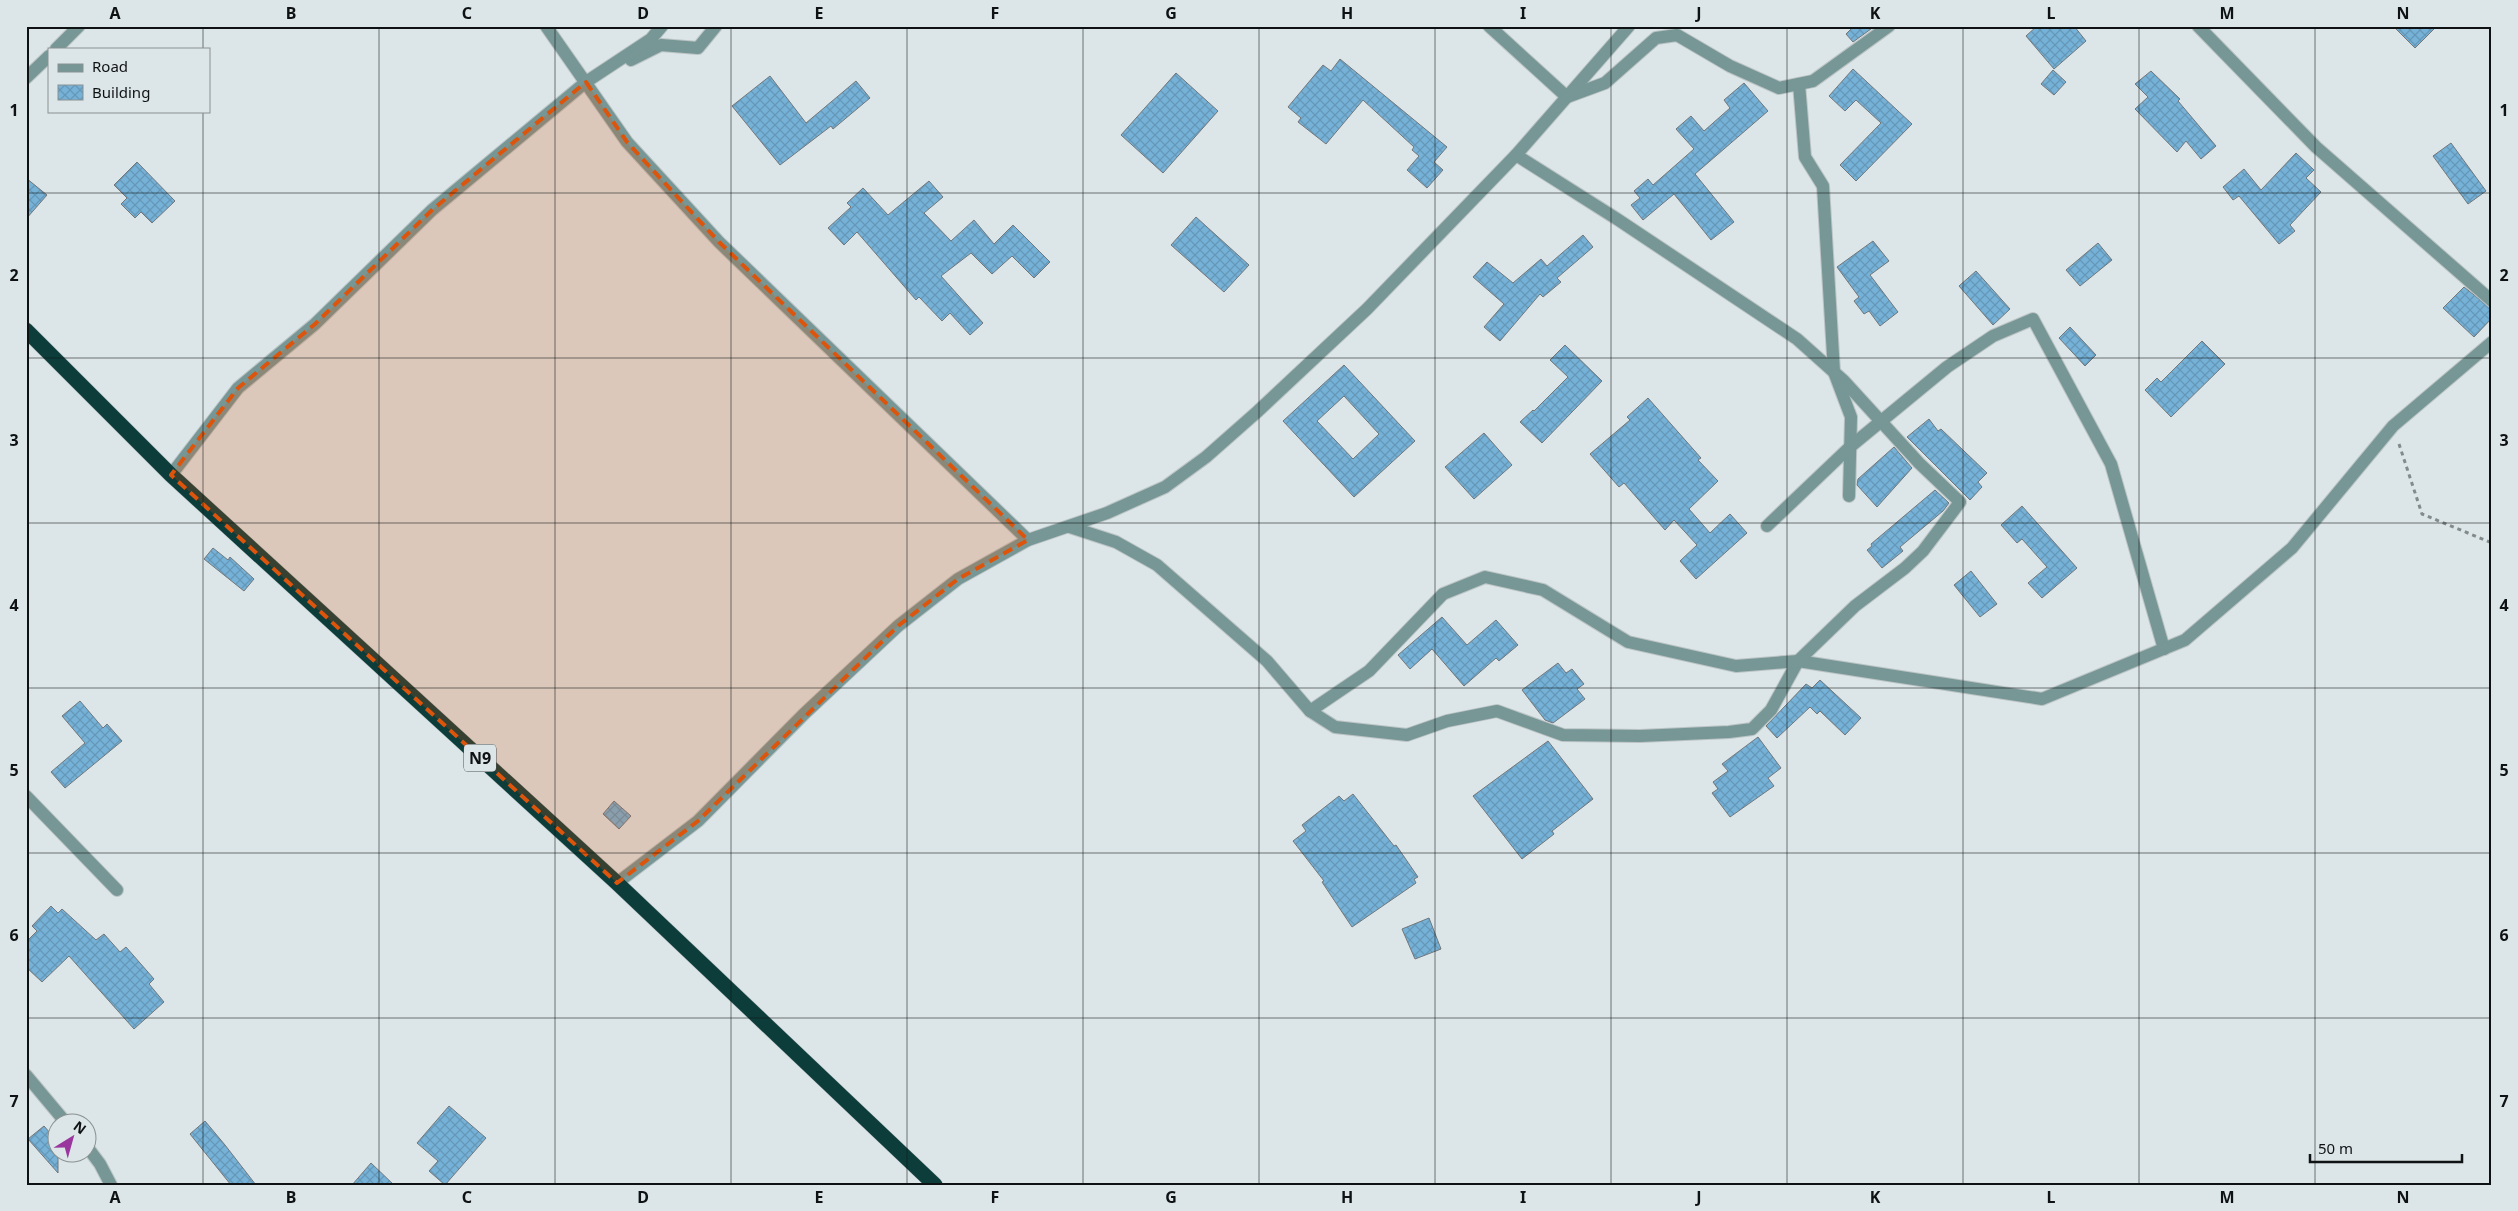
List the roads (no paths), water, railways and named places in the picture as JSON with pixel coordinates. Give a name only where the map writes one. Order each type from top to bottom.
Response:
[{"type":"highway","name":"N9","points":[[26,330],[171,475],[617,883],[934,1185]]},
{"type":"street","points":[[57,48],[79,26]]},
{"type":"street","points":[[546,26],[628,142],[719,242],[1028,540]]},
{"type":"street","points":[[171,475],[238,388],[315,324],[432,210],[586,82],[651,39],[662,26]]},
{"type":"street","points":[[586,82],[661,46],[698,48],[716,26]]},
{"type":"street","points":[[1490,26],[1567,97]]},
{"type":"street","points":[[617,883],[698,821],[804,714],[898,626],[958,580],[1028,540],[1070,527],[1165,487],[1206,457],[1367,309],[1516,155],[1629,26]]},
{"type":"street","points":[[1567,97],[1605,83],[1656,38],[1677,35],[1730,66],[1780,88],[1814,81],[1889,26]]},
{"type":"street","points":[[2198,26],[2316,147],[2492,301]]},
{"type":"street","points":[[26,78],[48,57]]},
{"type":"street","points":[[1799,84],[1805,157],[1823,186],[1834,372],[1852,417],[1849,496]]},
{"type":"street","points":[[1070,527],[1116,542],[1158,565],[1267,661],[1310,711],[1335,727],[1407,735],[1447,721],[1497,712],[1564,735],[1640,736],[1729,732],[1752,729],[1771,710],[1798,661],[1854,606],[1905,568],[1923,551],[1960,502],[1919,463],[1834,372],[1797,339],[1617,219],[1516,155]]},
{"type":"street","points":[[1767,526],[1850,446],[1947,367],[1993,336],[2033,319],[2111,464],[2164,649]]},
{"type":"street","points":[[1310,711],[1369,671],[1443,594],[1485,577],[1543,590],[1628,642],[1736,666],[1798,661],[2042,699],[2185,640],[2292,548],[2393,426],[2492,342]]},
{"type":"street","points":[[26,796],[117,890]]},
{"type":"street","points":[[26,1075],[59,1114]]},
{"type":"street","points":[[98,1161],[111,1185]]}]
